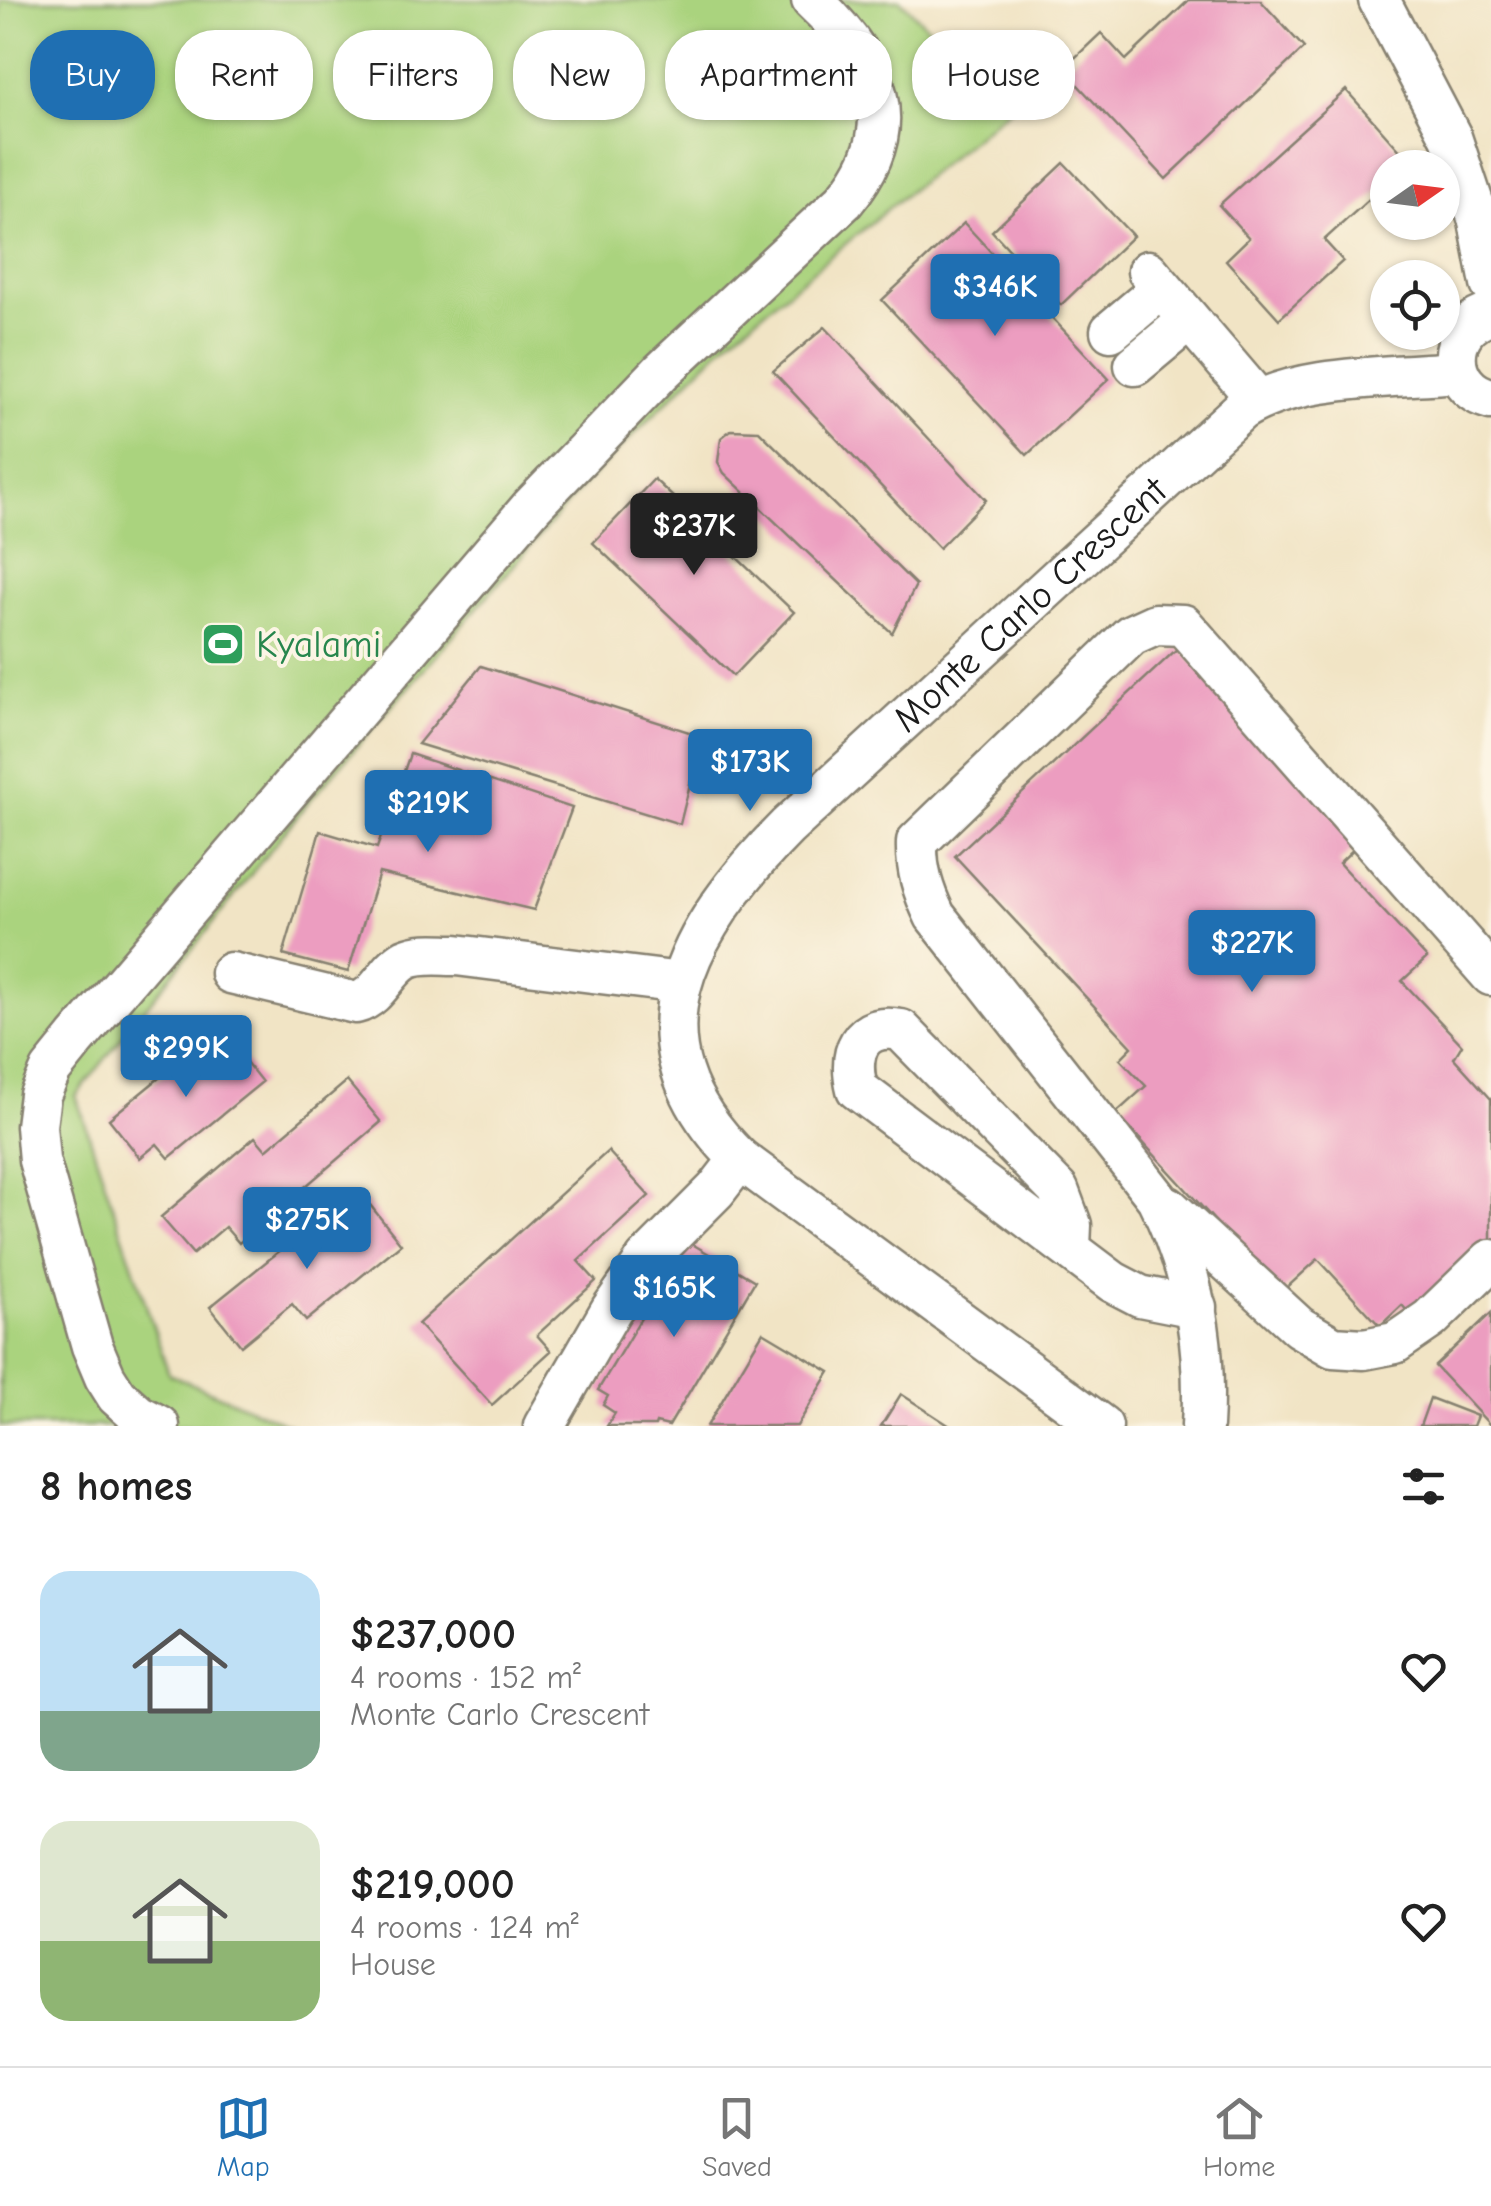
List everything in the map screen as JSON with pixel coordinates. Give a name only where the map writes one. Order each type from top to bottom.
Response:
[{"type":"street","points":[[159,1426],[118,1396],[104,1377],[92,1346],[39,1160],[36,1126],[40,1095],[52,1070],[76,1040],[532,506],[592,440],[844,201],[863,178],[878,142],[878,97],[851,42],[812,0]]},
{"type":"street","points":[[1378,0],[1450,137],[1470,189],[1491,284]]},
{"type":"street","points":[[1111,330],[1154,280],[1258,400]]},
{"type":"street","points":[[1491,314],[1470,324],[1456,346],[1458,372],[1474,393],[1491,399]]},
{"type":"street","points":[[1135,366],[1189,320]]},
{"type":"street","name":"Monte Carlo Crescent","points":[[1102,1426],[740,1160],[718,1138],[684,1077],[674,1040],[674,1011],[681,983],[710,921],[742,873],[787,826],[1217,431],[1258,400],[1298,386],[1458,372]]},
{"type":"street","points":[[1491,975],[1182,625],[1155,624],[1132,635],[916,842],[923,890],[935,916],[1158,1198],[1299,1327],[1333,1347],[1364,1350],[1396,1343],[1430,1319],[1491,1260]]},
{"type":"street","points":[[230,973],[356,1003],[369,998],[400,964],[420,955],[456,955],[681,983]]},
{"type":"street","points":[[1070,1247],[1071,1225],[1058,1190],[901,1030],[885,1027],[870,1031],[855,1050],[852,1068],[857,1089],[1113,1282],[1140,1296],[1196,1307]]},
{"type":"street","points":[[544,1426],[611,1310],[646,1260],[716,1190],[740,1160]]},
{"type":"street","points":[[1158,1198],[1177,1236],[1196,1307],[1205,1375],[1202,1426]]},
{"type":"green space","name":"Kyalami","points":[[0,0],[900,0],[931,30],[912,30],[912,120],[995,120],[728,341],[586,482],[305,806],[76,1096],[169,1374],[292,1426],[0,1426]]},
{"type":"building","points":[[1189,0],[1260,0],[1304,48],[1166,179],[1075,82],[1075,58],[1101,33],[1126,60]]},
{"type":"building","points":[[1346,90],[1399,150],[1370,150],[1370,198],[1324,240],[1343,261],[1279,319],[1226,260],[1249,238],[1219,205]]},
{"type":"building","points":[[1064,163],[1133,236],[1061,305],[992,231]]},
{"type":"building","points":[[964,223],[1109,379],[1027,455],[882,300]]},
{"type":"building","points":[[825,327],[986,500],[939,548],[773,371]]},
{"type":"building","points":[[731,430],[759,431],[916,585],[892,633],[724,473],[718,462],[721,438]]},
{"type":"building","points":[[654,479],[794,612],[733,676],[593,543]]},
{"type":"building","points":[[1179,647],[1360,843],[1339,863],[1427,958],[1402,981],[1462,1045],[1454,1058],[1491,1099],[1491,1250],[1415,1320],[1402,1305],[1380,1326],[1318,1259],[1281,1293],[1116,1113],[1146,1086],[1120,1059],[1132,1047],[955,856]]},
{"type":"building","points":[[481,666],[702,736],[680,824],[418,744]]},
{"type":"building","points":[[410,754],[572,808],[534,910],[379,873],[348,972],[283,955],[320,831],[377,848]]},
{"type":"building","points":[[231,1043],[262,1082],[169,1158],[157,1144],[140,1158],[109,1119],[186,1056]]},
{"type":"building","points":[[347,1081],[381,1122],[239,1243],[225,1227],[193,1254],[161,1217],[255,1137],[266,1150]]},
{"type":"building","points":[[608,1151],[649,1196],[578,1261],[596,1281],[537,1335],[551,1351],[492,1405],[418,1324]]},
{"type":"building","points":[[367,1201],[401,1244],[306,1321],[292,1304],[241,1346],[210,1307],[323,1216],[333,1229]]},
{"type":"building","points":[[687,1241],[755,1281],[669,1426],[607,1426],[615,1413],[603,1405],[608,1396],[598,1390]]},
{"type":"building","points":[[1491,1313],[1491,1426],[1435,1366]]},
{"type":"building","points":[[763,1332],[830,1372],[797,1426],[707,1426]]},
{"type":"building","points":[[901,1394],[950,1426],[881,1426]]},
{"type":"building","points":[[1430,1398],[1477,1416],[1473,1426],[1420,1426]]},
{"type":"place","name":"Kyalami","points":[[223,644]]}]
